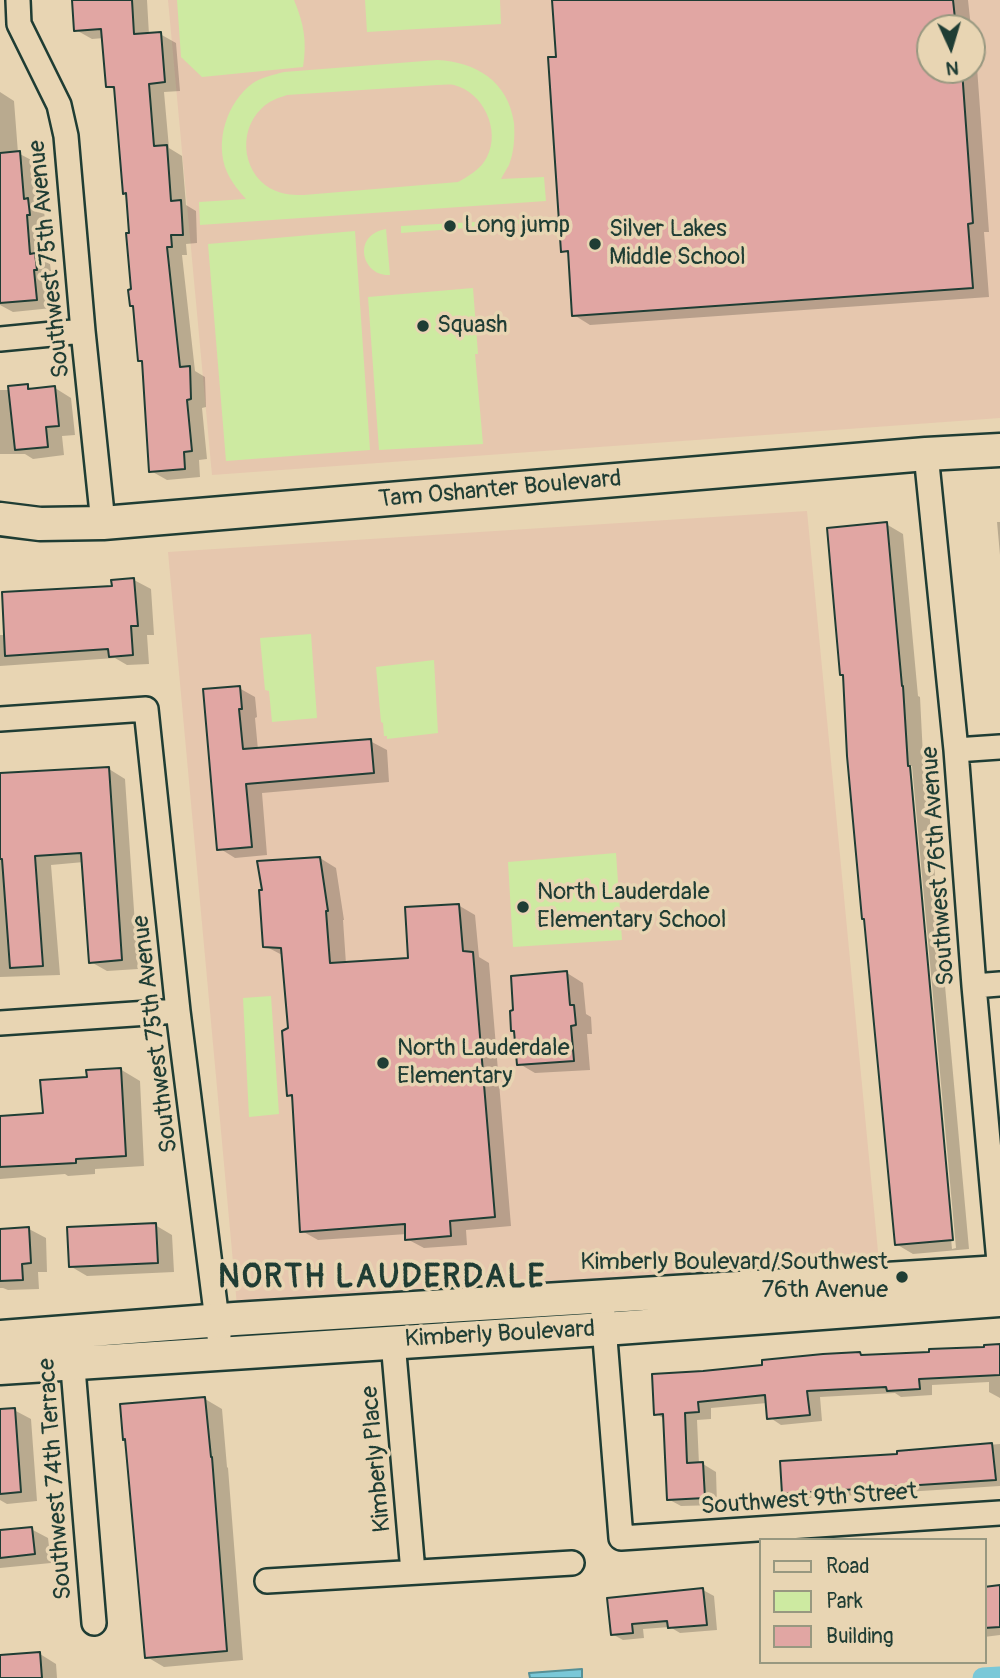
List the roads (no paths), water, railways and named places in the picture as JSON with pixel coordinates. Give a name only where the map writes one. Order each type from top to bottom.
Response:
[{"type":"street","name":"Southwest 75th Avenue","points":[[18,0],[19,24],[58,105],[66,136],[103,523]]},
{"type":"street","points":[[0,339],[83,331]]},
{"type":"street","name":"Tam Oshanter Boulevard","points":[[0,519],[40,524],[103,523],[1000,450]]},
{"type":"street","name":"Southwest 76th Avenue","points":[[926,454],[956,750],[1000,1272]]},
{"type":"street","name":"Southwest 75th Avenue","points":[[0,719],[146,709],[178,1011],[221,1353]]},
{"type":"street","points":[[956,750],[1000,747]]},
{"type":"street","points":[[974,986],[1000,985]]},
{"type":"street","points":[[0,1023],[178,1011]]},
{"type":"street","name":"Kimberly Boulevard","points":[[0,1337],[217,1320],[1000,1272]]},
{"type":"street","points":[[701,1322],[725,1310],[823,1302],[835,1297],[849,1281]]},
{"type":"street","points":[[602,1297],[604,1329]]},
{"type":"street","name":"Kimberly Boulevard","points":[[0,1368],[1000,1300]]},
{"type":"street","name":"Southwest 9th Street","points":[[604,1329],[621,1538],[1000,1514]]},
{"type":"street","name":"Southwest 74th Terrace","points":[[70,1332],[94,1623]]},
{"type":"street","name":"Kimberly Place","points":[[393,1342],[413,1572]]},
{"type":"street","points":[[267,1581],[572,1563]]},
{"type":"water","points":[[582,1669],[582,1678],[530,1678],[529,1673]]},
{"type":"waterway","points":[[983,1678],[1000,1677]]},
{"type":"place","name":"Long jump","points":[[450,226]]},
{"type":"place","name":"Silver Lakes Middle School","points":[[595,244]]},
{"type":"place","name":"Squash","points":[[423,326]]},
{"type":"place","name":"North Lauderdale Elementary School","points":[[523,907]]},
{"type":"place","name":"North Lauderdale Elementary","points":[[383,1063]]},
{"type":"place","name":"Kimberly Boulevard/Southwest 76th Avenue","points":[[902,1277]]},
{"type":"district","name":"NORTH LAUDERDALE","points":[[382,1279]]}]
